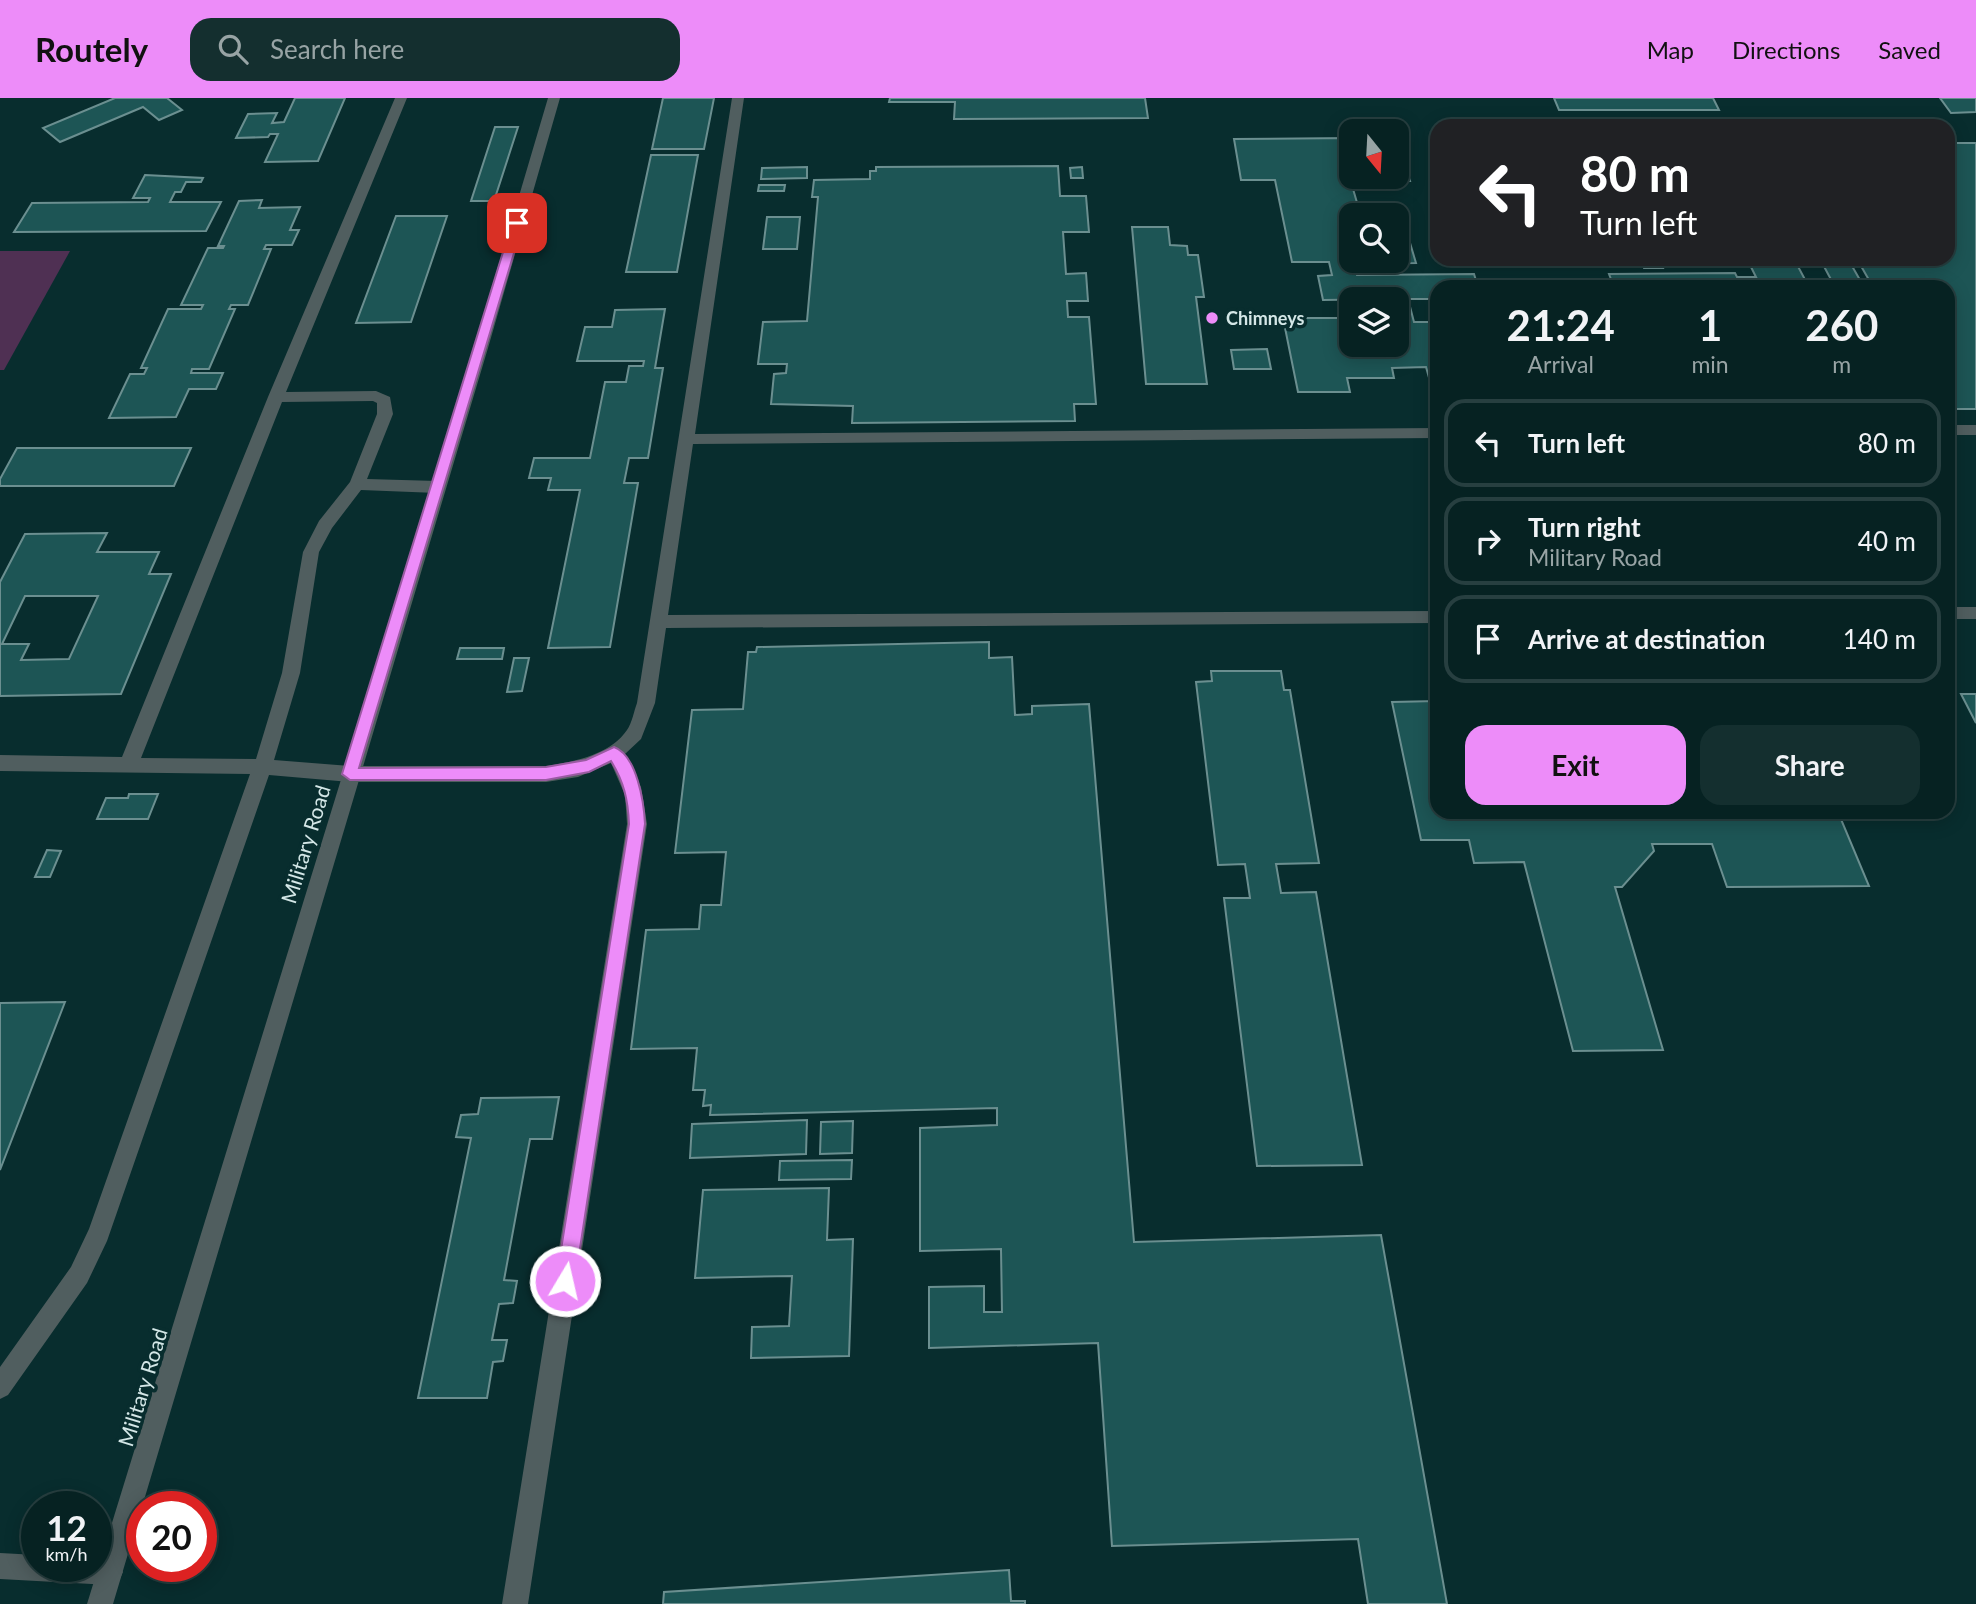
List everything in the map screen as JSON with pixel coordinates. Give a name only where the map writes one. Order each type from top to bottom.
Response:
[{"type":"street","points":[[129,764],[276,397],[401,98]]},
{"type":"street","name":"Military Road","points":[[112,1565],[554,98]]},
{"type":"street","points":[[0,763],[263,766],[350,774],[546,774],[589,765],[614,753],[626,743],[640,725],[658,622],[738,98]]},
{"type":"street","points":[[0,1387],[64,1299],[90,1254],[263,766],[291,673],[311,552],[325,524],[357,484],[385,414],[385,401],[371,396],[276,397]]},
{"type":"street","points":[[1955,430],[1976,430]]},
{"type":"street","points":[[685,439],[1430,433]]},
{"type":"street","points":[[357,484],[437,487]]},
{"type":"street","points":[[1955,613],[1976,613]]},
{"type":"street","points":[[658,622],[1430,617]]},
{"type":"street","points":[[515,1604],[637,824],[634,789],[625,768],[614,753]]},
{"type":"street","points":[[0,1566],[21,1567]]},
{"type":"street","name":"Military Road","points":[[100,1604],[107,1582]]},
{"type":"shaded area","points":[[0,251],[70,251],[4,370],[0,370]]},
{"type":"building","points":[[115,98],[167,98],[182,110],[159,120],[143,107],[60,142],[43,128]]},
{"type":"building","points":[[295,98],[345,98],[318,161],[265,162],[278,134],[236,138],[248,114],[277,113],[272,123],[284,122]]},
{"type":"building","points":[[663,98],[714,98],[704,149],[652,149]]},
{"type":"building","points":[[890,98],[1145,98],[1148,118],[954,119],[955,102],[889,102]]},
{"type":"building","points":[[1554,98],[1713,98],[1719,110],[1559,110]]},
{"type":"building","points":[[1940,98],[1976,98],[1976,112],[1951,113]]},
{"type":"building","points":[[495,127],[518,127],[494,201],[471,201]]},
{"type":"building","points":[[1339,138],[1339,189],[1353,189],[1357,203],[1339,203],[1339,273],[1474,274],[1476,280],[1430,280],[1430,299],[1409,299],[1409,287],[1339,287],[1339,300],[1323,300],[1318,276],[1332,275],[1329,262],[1292,262],[1275,180],[1241,180],[1234,139]]},
{"type":"building","points":[[1955,143],[1976,143],[1976,409],[1955,409],[1955,280],[1869,280],[1861,266],[1955,266]]},
{"type":"building","points":[[651,155],[698,155],[677,272],[626,272]]},
{"type":"building","points":[[1058,166],[1060,196],[1086,196],[1089,232],[1063,232],[1066,274],[1086,273],[1088,301],[1067,301],[1068,317],[1089,317],[1096,404],[1074,404],[1075,421],[852,423],[853,406],[771,404],[774,374],[786,373],[787,364],[758,364],[763,322],[807,321],[818,197],[812,197],[814,180],[870,179],[870,171],[876,171],[876,167]]},
{"type":"building","points":[[807,167],[807,178],[761,179],[762,168]]},
{"type":"building","points":[[1082,167],[1083,178],[1071,178],[1070,168]]},
{"type":"building","points":[[145,175],[203,178],[201,182],[186,182],[181,192],[175,192],[170,202],[221,202],[206,231],[14,232],[32,203],[148,202],[150,198],[133,198]]},
{"type":"building","points":[[759,185],[785,185],[784,191],[758,191]]},
{"type":"building","points":[[262,200],[259,208],[300,207],[290,230],[299,230],[292,245],[266,245],[264,249],[271,249],[248,305],[231,305],[229,309],[235,309],[209,369],[192,369],[191,373],[223,373],[216,389],[189,389],[176,417],[109,418],[130,374],[144,374],[147,368],[141,368],[168,309],[201,309],[203,305],[181,305],[208,248],[223,248],[224,246],[218,246],[239,201]]},
{"type":"building","points":[[396,216],[447,216],[411,322],[356,323]]},
{"type":"building","points":[[767,217],[800,217],[797,249],[763,249]]},
{"type":"building","points":[[1132,227],[1168,227],[1170,245],[1187,246],[1188,255],[1198,255],[1204,297],[1196,297],[1207,384],[1146,384]]},
{"type":"building","points":[[1409,240],[1416,263],[1409,263]]},
{"type":"building","points":[[1643,266],[1663,268],[1644,268]]},
{"type":"building","points":[[1750,266],[1798,266],[1805,280],[1611,280],[1609,274],[1735,273],[1737,277],[1756,277]]},
{"type":"building","points":[[1824,266],[1852,266],[1860,280],[1831,280]]},
{"type":"building","points":[[1409,303],[1414,322],[1430,322],[1430,381],[1426,367],[1392,368],[1394,378],[1347,378],[1350,392],[1298,392],[1283,318],[1339,318],[1339,357],[1409,357]]},
{"type":"building","points":[[665,309],[655,368],[663,368],[648,458],[629,458],[624,483],[638,483],[610,647],[548,648],[580,490],[548,490],[551,478],[529,478],[534,458],[590,458],[605,382],[626,382],[629,366],[643,366],[644,361],[577,361],[585,327],[612,327],[615,310]]},
{"type":"building","points":[[1267,349],[1271,369],[1234,369],[1231,350]]},
{"type":"building","points":[[17,448],[191,448],[174,486],[0,486],[0,479]]},
{"type":"building","points":[[107,533],[97,552],[159,552],[149,574],[171,574],[121,694],[0,696],[0,582],[25,534]],"holes":[[[25,596],[98,596],[69,659],[21,660],[29,644],[2,644]]]},
{"type":"building","points":[[989,642],[989,658],[1012,657],[1015,715],[1032,714],[1032,706],[1089,704],[1134,1242],[1381,1235],[1447,1604],[1368,1604],[1358,1539],[1112,1546],[1098,1343],[929,1348],[929,1287],[984,1286],[984,1312],[1002,1312],[1001,1249],[920,1251],[920,1128],[997,1125],[997,1108],[710,1115],[711,1105],[703,1106],[705,1090],[693,1090],[697,1048],[631,1049],[646,930],[699,929],[701,905],[721,905],[726,852],[675,853],[692,710],[743,709],[748,652],[756,652],[757,647]]},
{"type":"building","points":[[460,648],[504,648],[502,659],[457,659]]},
{"type":"building","points":[[514,658],[529,658],[522,691],[507,692]]},
{"type":"building","points":[[1211,671],[1281,671],[1284,690],[1290,690],[1319,863],[1276,864],[1281,893],[1316,892],[1362,1165],[1257,1166],[1224,898],[1250,898],[1245,864],[1218,865],[1196,682],[1212,681]]},
{"type":"building","points":[[1961,694],[1976,694],[1976,723]]},
{"type":"building","points":[[1430,701],[1430,819],[1841,819],[1869,886],[1727,887],[1712,844],[1652,844],[1654,851],[1622,887],[1615,887],[1663,1050],[1573,1051],[1524,862],[1474,863],[1469,840],[1421,840],[1392,702]]},
{"type":"building","points":[[129,794],[158,794],[148,819],[97,819],[106,798],[128,798]]},
{"type":"building","points":[[47,850],[61,851],[50,877],[35,877]]},
{"type":"building","points":[[65,1002],[0,1170],[0,1003]]},
{"type":"building","points":[[559,1097],[552,1139],[530,1139],[504,1280],[517,1281],[513,1303],[499,1304],[492,1340],[507,1340],[503,1361],[493,1362],[487,1398],[418,1398],[471,1138],[456,1137],[461,1115],[478,1114],[481,1098]]},
{"type":"building","points":[[807,1120],[806,1154],[690,1158],[692,1124]]},
{"type":"building","points":[[853,1121],[852,1153],[820,1154],[821,1122]]},
{"type":"building","points":[[852,1160],[851,1179],[779,1180],[780,1161]]},
{"type":"building","points":[[829,1188],[827,1240],[853,1239],[849,1356],[751,1358],[752,1327],[789,1326],[792,1276],[695,1278],[703,1190]]},
{"type":"building","points":[[1009,1570],[1011,1601],[1025,1601],[1025,1604],[663,1604],[664,1592]]},
{"type":"place","name":"Chimneys","points":[[1212,318]]},
{"type":"route","points":[[517,223],[350,774],[546,774],[578,769],[614,753],[629,777],[638,812],[637,824],[565,1281]]}]
